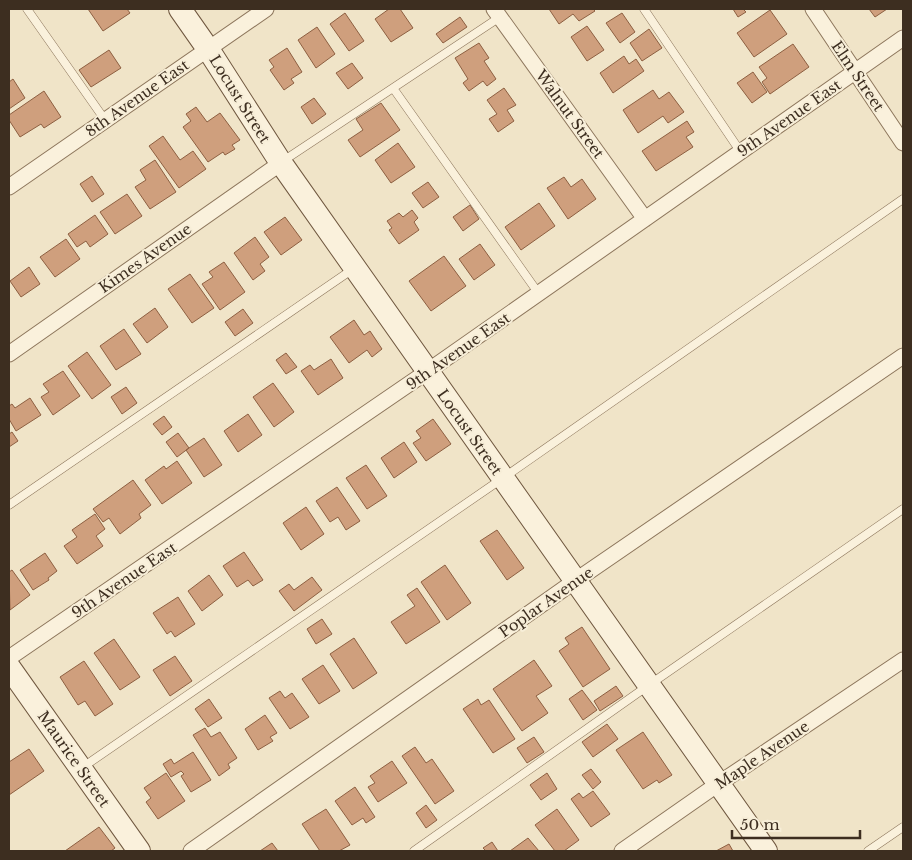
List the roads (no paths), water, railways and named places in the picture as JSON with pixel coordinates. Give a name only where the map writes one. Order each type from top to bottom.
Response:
[{"type":"street","name":"Locust Street","points":[[180,9],[208,49],[280,163],[766,851]]},
{"type":"street","name":"8th Avenue East","points":[[9,187],[266,9]]},
{"type":"street","name":"Elm Street","points":[[813,9],[903,143]]},
{"type":"street","name":"Walnut Street","points":[[497,13],[645,219]]},
{"type":"street","name":"9th Avenue East","points":[[9,658],[428,372],[903,38]]},
{"type":"street","name":"Kimes Avenue","points":[[9,354],[280,163]]},
{"type":"street","name":"Poplar Avenue","points":[[191,851],[576,581],[903,356]]},
{"type":"street","name":"Maple Avenue","points":[[622,851],[903,660]]},
{"type":"street","name":"Maurice Street","points":[[9,667],[139,851]]},
{"type":"lane","points":[[27,9],[105,120]]},
{"type":"lane","points":[[644,9],[740,152]]},
{"type":"lane","points":[[280,163],[393,88],[497,13]]},
{"type":"lane","points":[[393,88],[539,294]]},
{"type":"lane","points":[[80,768],[503,478],[903,199]]},
{"type":"lane","points":[[9,505],[355,268]]},
{"type":"lane","points":[[414,851],[903,509]]},
{"type":"lane","points":[[868,851],[903,826]]}]
